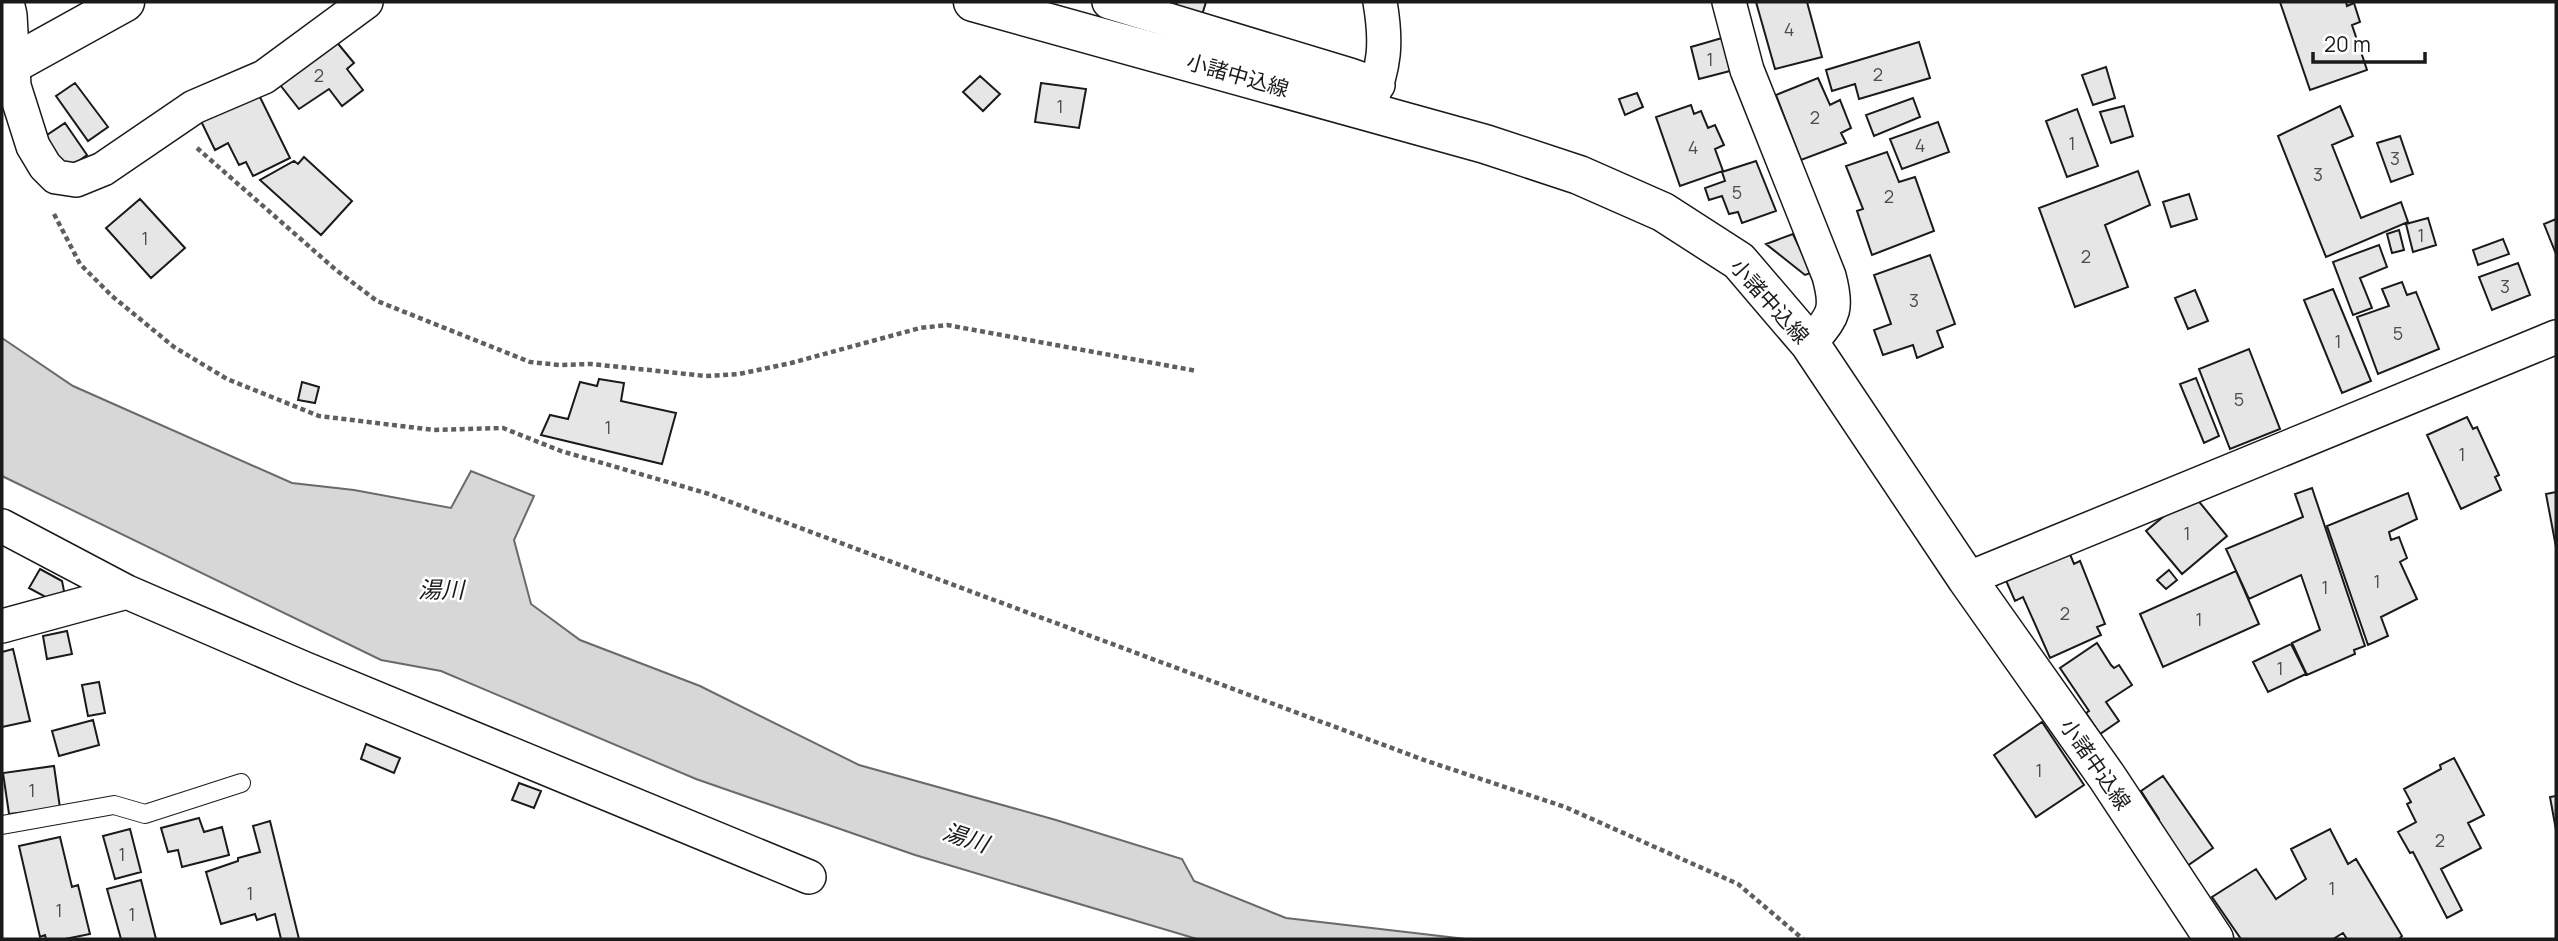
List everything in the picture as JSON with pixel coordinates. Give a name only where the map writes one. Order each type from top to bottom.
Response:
[{"type":"main road","points":[[8,68],[125,2]]},
{"type":"main road","name":"小諸中込線","points":[[973,2],[1372,98],[1485,144],[1579,175],[1663,212],[1739,261],[1810,344],[1967,579],[2107,777],[2214,939]]},
{"type":"street","points":[[7,2],[10,15],[8,68],[33,146],[45,166],[57,177],[76,180],[103,169],[194,107],[264,77],[366,2]]},
{"type":"street","points":[[1110,2],[1350,75],[1372,98],[1385,59],[1380,2]]},
{"type":"street","points":[[1729,2],[1747,70],[1829,276],[1835,298],[1834,310],[1810,344]]},
{"type":"street","points":[[1967,579],[2556,337]]},
{"type":"street","points":[[2,526],[127,592],[303,668],[809,877]]},
{"type":"street","points":[[2,625],[127,592]]},
{"type":"lane","points":[[2,825],[114,805],[145,814],[241,783]]},
{"type":"path","points":[[169,125],[336,270],[377,301],[530,362],[592,364],[706,376],[739,374],[791,363],[920,328],[947,326],[1197,372]]},
{"type":"path","points":[[50,204],[80,264],[113,296],[174,347],[227,379],[318,416],[434,430],[503,428],[561,451],[709,494],[1410,755],[1564,807],[1738,884],[1803,939]]},
{"type":"water","name":"湯川","points":[[2,338],[73,386],[292,483],[354,490],[451,508],[471,471],[534,496],[514,540],[531,604],[580,640],[700,686],[859,765],[1056,820],[1182,859],[1194,881],[1286,918],[1466,939],[1197,939],[915,855],[696,779],[441,671],[381,660],[2,476]]},
{"type":"building","points":[[1177,2],[1206,2],[1202,15],[1175,11]]},
{"type":"building","points":[[1756,2],[1807,2],[1822,57],[1775,69]]},
{"type":"building","points":[[2280,2],[2346,2],[2347,6],[2354,3],[2360,22],[2352,25],[2367,70],[2310,90]]},
{"type":"building","points":[[1722,38],[1730,71],[1699,79],[1691,47]]},
{"type":"building","points":[[335,40],[354,63],[347,69],[363,90],[342,106],[329,89],[299,109],[277,81]]},
{"type":"building","points":[[1919,42],[1930,78],[1859,99],[1855,84],[1832,91],[1826,70]]},
{"type":"building","points":[[2106,67],[2115,98],[2093,105],[2082,75]]},
{"type":"building","points":[[980,76],[1000,94],[983,111],[963,92]]},
{"type":"building","points":[[1818,78],[1830,105],[1840,100],[1851,128],[1841,133],[1846,143],[1801,160],[1776,95]]},
{"type":"building","points":[[75,83],[108,127],[88,141],[56,96]]},
{"type":"building","points":[[1041,83],[1086,89],[1079,128],[1035,122]]},
{"type":"building","points":[[256,89],[290,158],[253,176],[246,162],[239,165],[228,143],[215,150],[199,117]]},
{"type":"building","points":[[1637,93],[1643,107],[1625,115],[1619,99]]},
{"type":"building","points":[[1913,98],[1920,117],[1874,136],[1866,115]]},
{"type":"building","points":[[1691,105],[1694,114],[1701,111],[1708,128],[1715,125],[1724,145],[1715,149],[1723,171],[1680,186],[1656,117]]},
{"type":"building","points":[[2124,106],[2133,136],[2111,143],[2100,112]]},
{"type":"building","points":[[2340,106],[2353,136],[2332,145],[2361,218],[2401,202],[2408,222],[2326,257],[2278,136]]},
{"type":"building","points":[[2077,109],[2098,166],[2067,177],[2046,121]]},
{"type":"building","points":[[1938,122],[1949,152],[1902,169],[1890,139]]},
{"type":"building","points":[[65,123],[87,155],[66,170],[44,137]]},
{"type":"building","points":[[2400,136],[2413,174],[2391,182],[2377,143]]},
{"type":"building","points":[[1887,152],[1899,182],[1915,177],[1934,231],[1872,255],[1857,211],[1863,209],[1846,166]]},
{"type":"building","points":[[304,157],[352,201],[321,235],[260,180],[294,161],[298,164]]},
{"type":"building","points":[[1756,161],[1776,211],[1742,223],[1738,212],[1729,214],[1722,196],[1709,200],[1705,188],[1725,181],[1722,172]]},
{"type":"building","points":[[2138,171],[2150,205],[2105,225],[2128,287],[2075,307],[2039,208]]},
{"type":"building","points":[[2189,194],[2197,219],[2171,227],[2163,202]]},
{"type":"building","points":[[140,199],[185,248],[151,278],[106,228]]},
{"type":"building","points":[[2428,218],[2436,245],[2413,252],[2406,224]]},
{"type":"building","points":[[2556,219],[2556,254],[2544,224]]},
{"type":"building","points":[[2399,230],[2404,250],[2392,253],[2387,234]]},
{"type":"building","points":[[1793,234],[1811,273],[1805,275],[1766,244]]},
{"type":"building","points":[[2503,239],[2509,254],[2478,265],[2473,250]]},
{"type":"building","points":[[2379,245],[2387,267],[2360,278],[2372,308],[2353,315],[2333,262]]},
{"type":"building","points":[[1930,255],[1955,324],[1937,331],[1943,347],[1917,358],[1913,345],[1883,355],[1874,330],[1891,324],[1874,275]]},
{"type":"building","points":[[2518,263],[2530,295],[2492,310],[2479,277]]},
{"type":"building","points":[[2402,282],[2407,295],[2416,292],[2439,349],[2378,374],[2357,317],[2389,306],[2382,289]]},
{"type":"building","points":[[2333,289],[2371,381],[2342,393],[2304,300]]},
{"type":"building","points":[[2195,290],[2208,321],[2188,329],[2175,298]]},
{"type":"building","points":[[2249,349],[2280,429],[2230,449],[2199,369]]},
{"type":"building","points":[[2196,378],[2219,436],[2204,443],[2180,384]]},
{"type":"building","points":[[599,379],[624,383],[621,401],[676,413],[662,464],[541,435],[550,415],[568,419],[580,382],[597,386]]},
{"type":"building","points":[[302,382],[319,387],[315,403],[298,400]]},
{"type":"building","points":[[2467,417],[2473,429],[2477,427],[2499,475],[2495,477],[2501,490],[2461,509],[2427,435]]},
{"type":"building","points":[[2312,488],[2365,646],[2354,650],[2355,654],[2307,675],[2292,643],[2320,630],[2301,575],[2249,599],[2226,549],[2303,517],[2295,494]]},
{"type":"building","points":[[2556,492],[2556,547],[2546,494]]},
{"type":"building","points":[[2192,493],[2227,536],[2182,574],[2146,531]]},
{"type":"building","points":[[2408,493],[2417,519],[2389,532],[2391,540],[2399,537],[2407,558],[2400,562],[2417,599],[2381,617],[2388,636],[2368,645],[2327,526]]},
{"type":"building","points":[[2069,552],[2074,564],[2080,561],[2105,624],[2097,627],[2101,635],[2050,658],[2023,597],[2015,601],[2004,576]]},
{"type":"building","points":[[40,569],[62,581],[62,595],[51,600],[29,588]]},
{"type":"building","points":[[2169,570],[2177,580],[2166,589],[2157,580]]},
{"type":"building","points":[[2236,571],[2259,624],[2163,667],[2140,614]]},
{"type":"building","points":[[67,631],[72,654],[47,659],[43,636]]},
{"type":"building","points":[[2097,643],[2111,665],[2114,668],[2119,665],[2132,685],[2106,702],[2119,721],[2100,734],[2086,713],[2089,711],[2060,668]]},
{"type":"building","points":[[2291,644],[2306,674],[2268,692],[2253,662]]},
{"type":"building","points":[[13,649],[30,721],[2,727],[2,652]]},
{"type":"building","points":[[99,682],[105,713],[88,716],[82,685]]},
{"type":"building","points":[[93,720],[99,745],[59,756],[52,731]]},
{"type":"building","points":[[2042,722],[2084,785],[2036,817],[1994,755]]},
{"type":"building","points":[[366,744],[400,758],[394,773],[361,759]]},
{"type":"building","points":[[2454,758],[2484,815],[2468,823],[2481,848],[2441,869],[2462,910],[2447,918],[2413,852],[2410,853],[2398,832],[2416,822],[2407,804],[2411,802],[2404,789],[2441,769],[2440,765]]},
{"type":"building","points":[[54,766],[60,808],[9,814],[3,773]]},
{"type":"building","points":[[2163,776],[2213,848],[2187,866],[2141,791]]},
{"type":"building","points":[[519,783],[541,791],[534,808],[512,800]]},
{"type":"building","points":[[2556,796],[2556,830],[2550,797]]},
{"type":"building","points":[[199,818],[204,832],[222,827],[229,855],[182,867],[178,850],[168,852],[161,828]]},
{"type":"building","points":[[270,821],[299,939],[281,939],[275,914],[257,920],[255,914],[221,924],[206,872],[260,852],[253,826]]},
{"type":"building","points":[[130,829],[141,872],[115,879],[103,836]]},
{"type":"building","points":[[2330,829],[2348,864],[2356,859],[2402,936],[2399,939],[2347,939],[2343,933],[2333,939],[2241,939],[2212,897],[2256,869],[2276,899],[2306,879],[2291,849]]},
{"type":"building","points":[[60,837],[72,887],[78,885],[90,934],[65,939],[46,939],[45,935],[40,937],[19,846]]},
{"type":"building","points":[[141,880],[156,939],[121,939],[107,889]]}]
